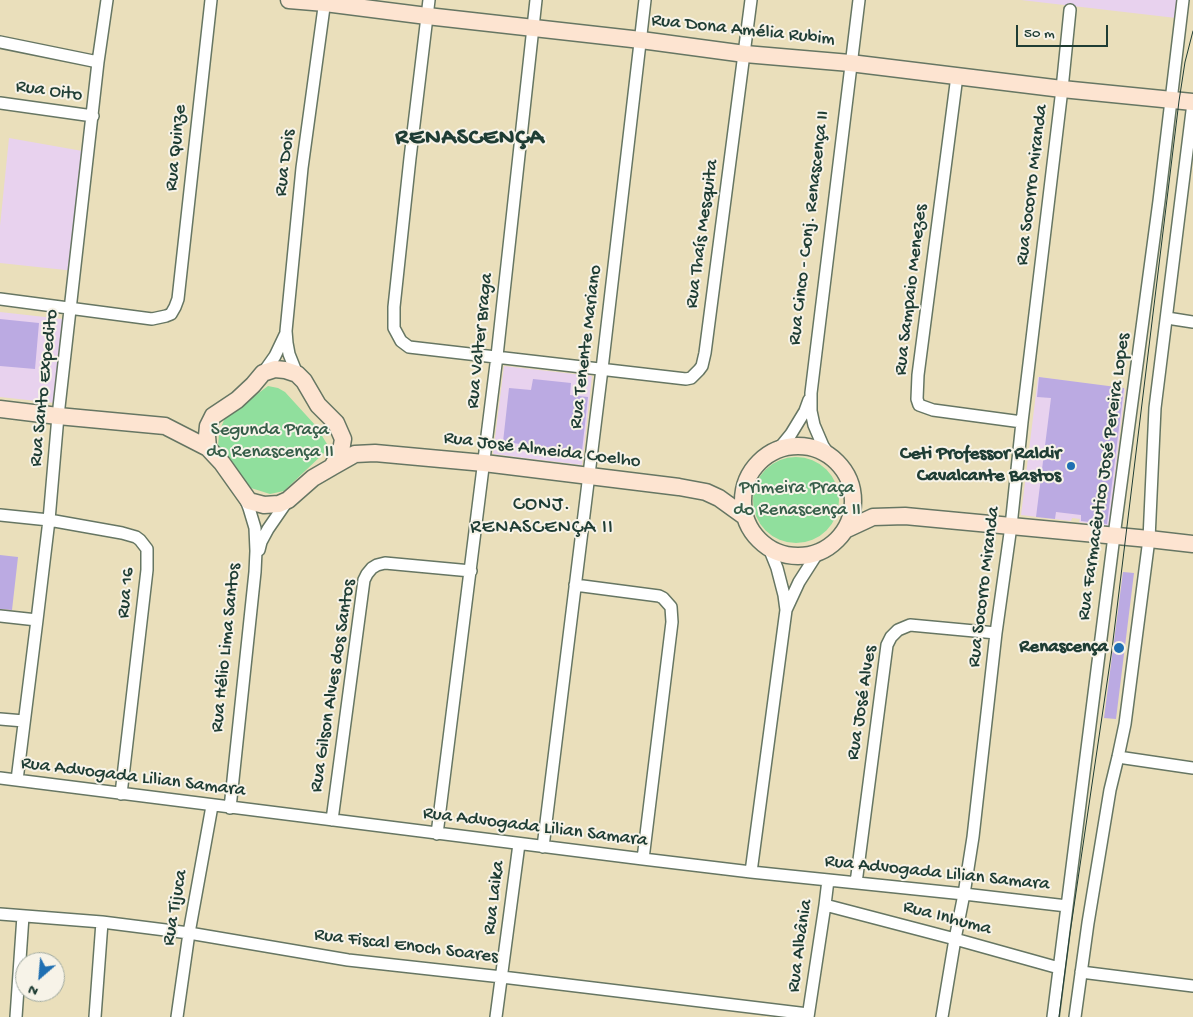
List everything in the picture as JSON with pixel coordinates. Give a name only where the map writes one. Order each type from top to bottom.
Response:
[{"type":"street","name":"Rua Santo Expedito","points":[[17,780],[49,520],[58,416],[98,62],[107,0]]},
{"type":"street","name":"Rua Quinze","points":[[71,308],[158,318],[171,314],[175,308],[178,299],[211,0]]},
{"type":"street","name":"Rua Dona Amélia Rubim","points":[[288,0],[325,2],[745,54],[850,63],[1062,89],[1193,102]]},
{"type":"street","points":[[429,0],[394,307],[394,328],[401,341],[409,347],[602,369]]},
{"type":"street","name":"Rua Valter Braga","points":[[437,834],[498,356],[536,0]]},
{"type":"street","name":"Rua Tenente Mariano","points":[[543,846],[645,0]]},
{"type":"street","name":"Rua Thaís Mesquita","points":[[602,369],[686,379],[695,375],[702,366],[752,0]]},
{"type":"street","name":"Rua Cinco - Conj. Renascença II","points":[[830,456],[823,446],[814,425],[810,393],[859,0]]},
{"type":"street","name":"Rua Farmacêutico José Pereira Lopes","points":[[1053,1017],[1120,536],[1183,0]]},
{"type":"street","name":"Rua Dois","points":[[286,331],[302,168],[325,2]]},
{"type":"street","name":"Rua Socorro Miranda","points":[[942,1017],[973,837],[996,633],[1011,526],[1070,10]]},
{"type":"street","points":[[0,42],[98,62]]},
{"type":"street","name":"Rua Sampaio Menezes","points":[[957,76],[916,390],[917,399],[919,404],[933,410],[1022,422]]},
{"type":"street","name":"Rua Farmacêutico José Pereira Lopes","points":[[1075,1017],[1110,790],[1125,724],[1149,539],[1155,408],[1193,102]]},
{"type":"street","name":"Rua Oito","points":[[0,103],[93,116]]},
{"type":"street","points":[[0,299],[71,308]]},
{"type":"street","points":[[1167,318],[1193,322]]},
{"type":"street","points":[[208,448],[208,426],[213,416],[237,400],[253,385],[275,356],[286,331]]},
{"type":"street","points":[[255,572],[264,535],[288,500],[313,478],[332,467],[341,451],[343,440],[336,423],[318,405],[304,381],[297,374],[289,354],[286,331]]},
{"type":"street","points":[[263,373],[275,369],[297,374]]},
{"type":"street","points":[[765,457],[780,449],[797,446],[814,449],[830,456],[841,467],[849,480],[852,510],[845,530],[833,544],[804,556],[780,553],[768,548],[756,537],[744,516],[743,494],[747,480],[754,467],[765,457],[782,444],[791,434],[805,411],[810,393]]},
{"type":"street","points":[[0,409],[165,426],[208,448],[222,463],[249,501],[279,504],[288,500]]},
{"type":"street","name":"Rua José Almeida Coelho","points":[[332,467],[355,454],[375,453],[484,463],[706,492],[719,498],[744,516]]},
{"type":"street","name":"Rua Hélio Lima Santos","points":[[230,808],[256,551],[255,528],[243,494]]},
{"type":"street","name":"Rua 16","points":[[0,515],[49,520],[128,534],[140,540],[147,549],[147,570],[121,794]]},
{"type":"street","points":[[845,530],[873,517],[905,516],[1193,544]]},
{"type":"street","points":[[751,872],[786,610],[777,568],[768,548]]},
{"type":"street","points":[[786,610],[799,582],[821,550]]},
{"type":"street","name":"Rua Gilson Alves dos Santos","points":[[332,820],[364,580],[367,574],[372,568],[385,563],[471,571]]},
{"type":"street","points":[[575,585],[659,596],[671,608],[672,622],[643,859]]},
{"type":"street","points":[[0,616],[37,620]]},
{"type":"street","name":"Rua José Alves","points":[[856,882],[887,645],[891,637],[898,630],[910,625],[996,633]]},
{"type":"street","points":[[0,718],[24,722]]},
{"type":"street","points":[[1118,757],[1193,768]]},
{"type":"street","name":"Rua Advogada Lilian Samara","points":[[0,778],[751,872],[1067,906]]},
{"type":"street","name":"Rua Tijuca","points":[[177,1017],[189,933],[212,806]]},
{"type":"street","name":"Rua Laika","points":[[496,1017],[519,844]]},
{"type":"street","name":"Rua Albânia","points":[[808,1016],[826,905],[828,880]]},
{"type":"street","name":"Rua Inhuma","points":[[826,905],[1059,968]]},
{"type":"street","name":"Rua Fiscal Enoch Soares","points":[[0,914],[102,922],[189,933],[348,960],[502,977],[808,1016]]},
{"type":"street","points":[[16,1017],[23,916]]},
{"type":"street","points":[[95,1017],[102,922]]},
{"type":"street","points":[[1081,972],[1193,986]]},
{"type":"shaded area","points":[[1021,0],[1179,0],[1176,18]]},
{"type":"shaded area","points":[[9,138],[88,152],[75,271],[0,263],[0,226]]},
{"type":"shaded area","points":[[0,312],[63,319],[55,403],[0,397]]},
{"type":"shaded area","points":[[504,366],[592,376],[582,465],[493,454]]},
{"type":"shaded area","name":"Ceti Professor Raldir Cavalcante Bastos","points":[[1038,377],[1125,389],[1109,526],[1079,522],[1080,519],[1072,518],[1071,521],[1021,515]]},
{"type":"green space","name":"Segunda Praça do Renascença II","points":[[268,386],[285,392],[316,426],[327,444],[324,453],[284,491],[270,494],[251,488],[243,483],[218,448],[219,432],[225,418]]},
{"type":"green space","name":"Primeira Praça do Renascença II","points":[[796,457],[812,461],[826,470],[835,484],[839,500],[835,516],[826,530],[812,539],[796,543],[780,539],[766,530],[757,516],[753,500],[757,484],[766,470],[780,461]]},
{"type":"building","points":[[0,319],[39,323],[35,369],[0,366]]},
{"type":"building","name":"Ceti Professor Raldir Cavalcante Bastos","points":[[1039,377],[1124,388],[1107,524],[1081,521],[1081,515],[1056,512],[1055,519],[1036,517],[1051,398],[1037,397]]},
{"type":"building","points":[[533,379],[571,383],[570,395],[588,397],[582,451],[503,442],[509,388],[531,390]]},
{"type":"building","points":[[0,555],[18,557],[12,610],[0,609]]},
{"type":"building","points":[[1123,572],[1134,573],[1116,719],[1104,718]]},
{"type":"tram line","points":[[1059,1017],[1112,649],[1179,101],[1185,62],[1193,31]]},
{"type":"place","name":"Ceti Professor Raldir Cavalcante Bastos","points":[[1071,466]]},
{"type":"place","name":"Renascença","points":[[1119,648]]},
{"type":"district","name":"RENASCENÇA","points":[[470,139]]},
{"type":"district","name":"CONJ. RENASCENÇA II","points":[[542,518]]}]
